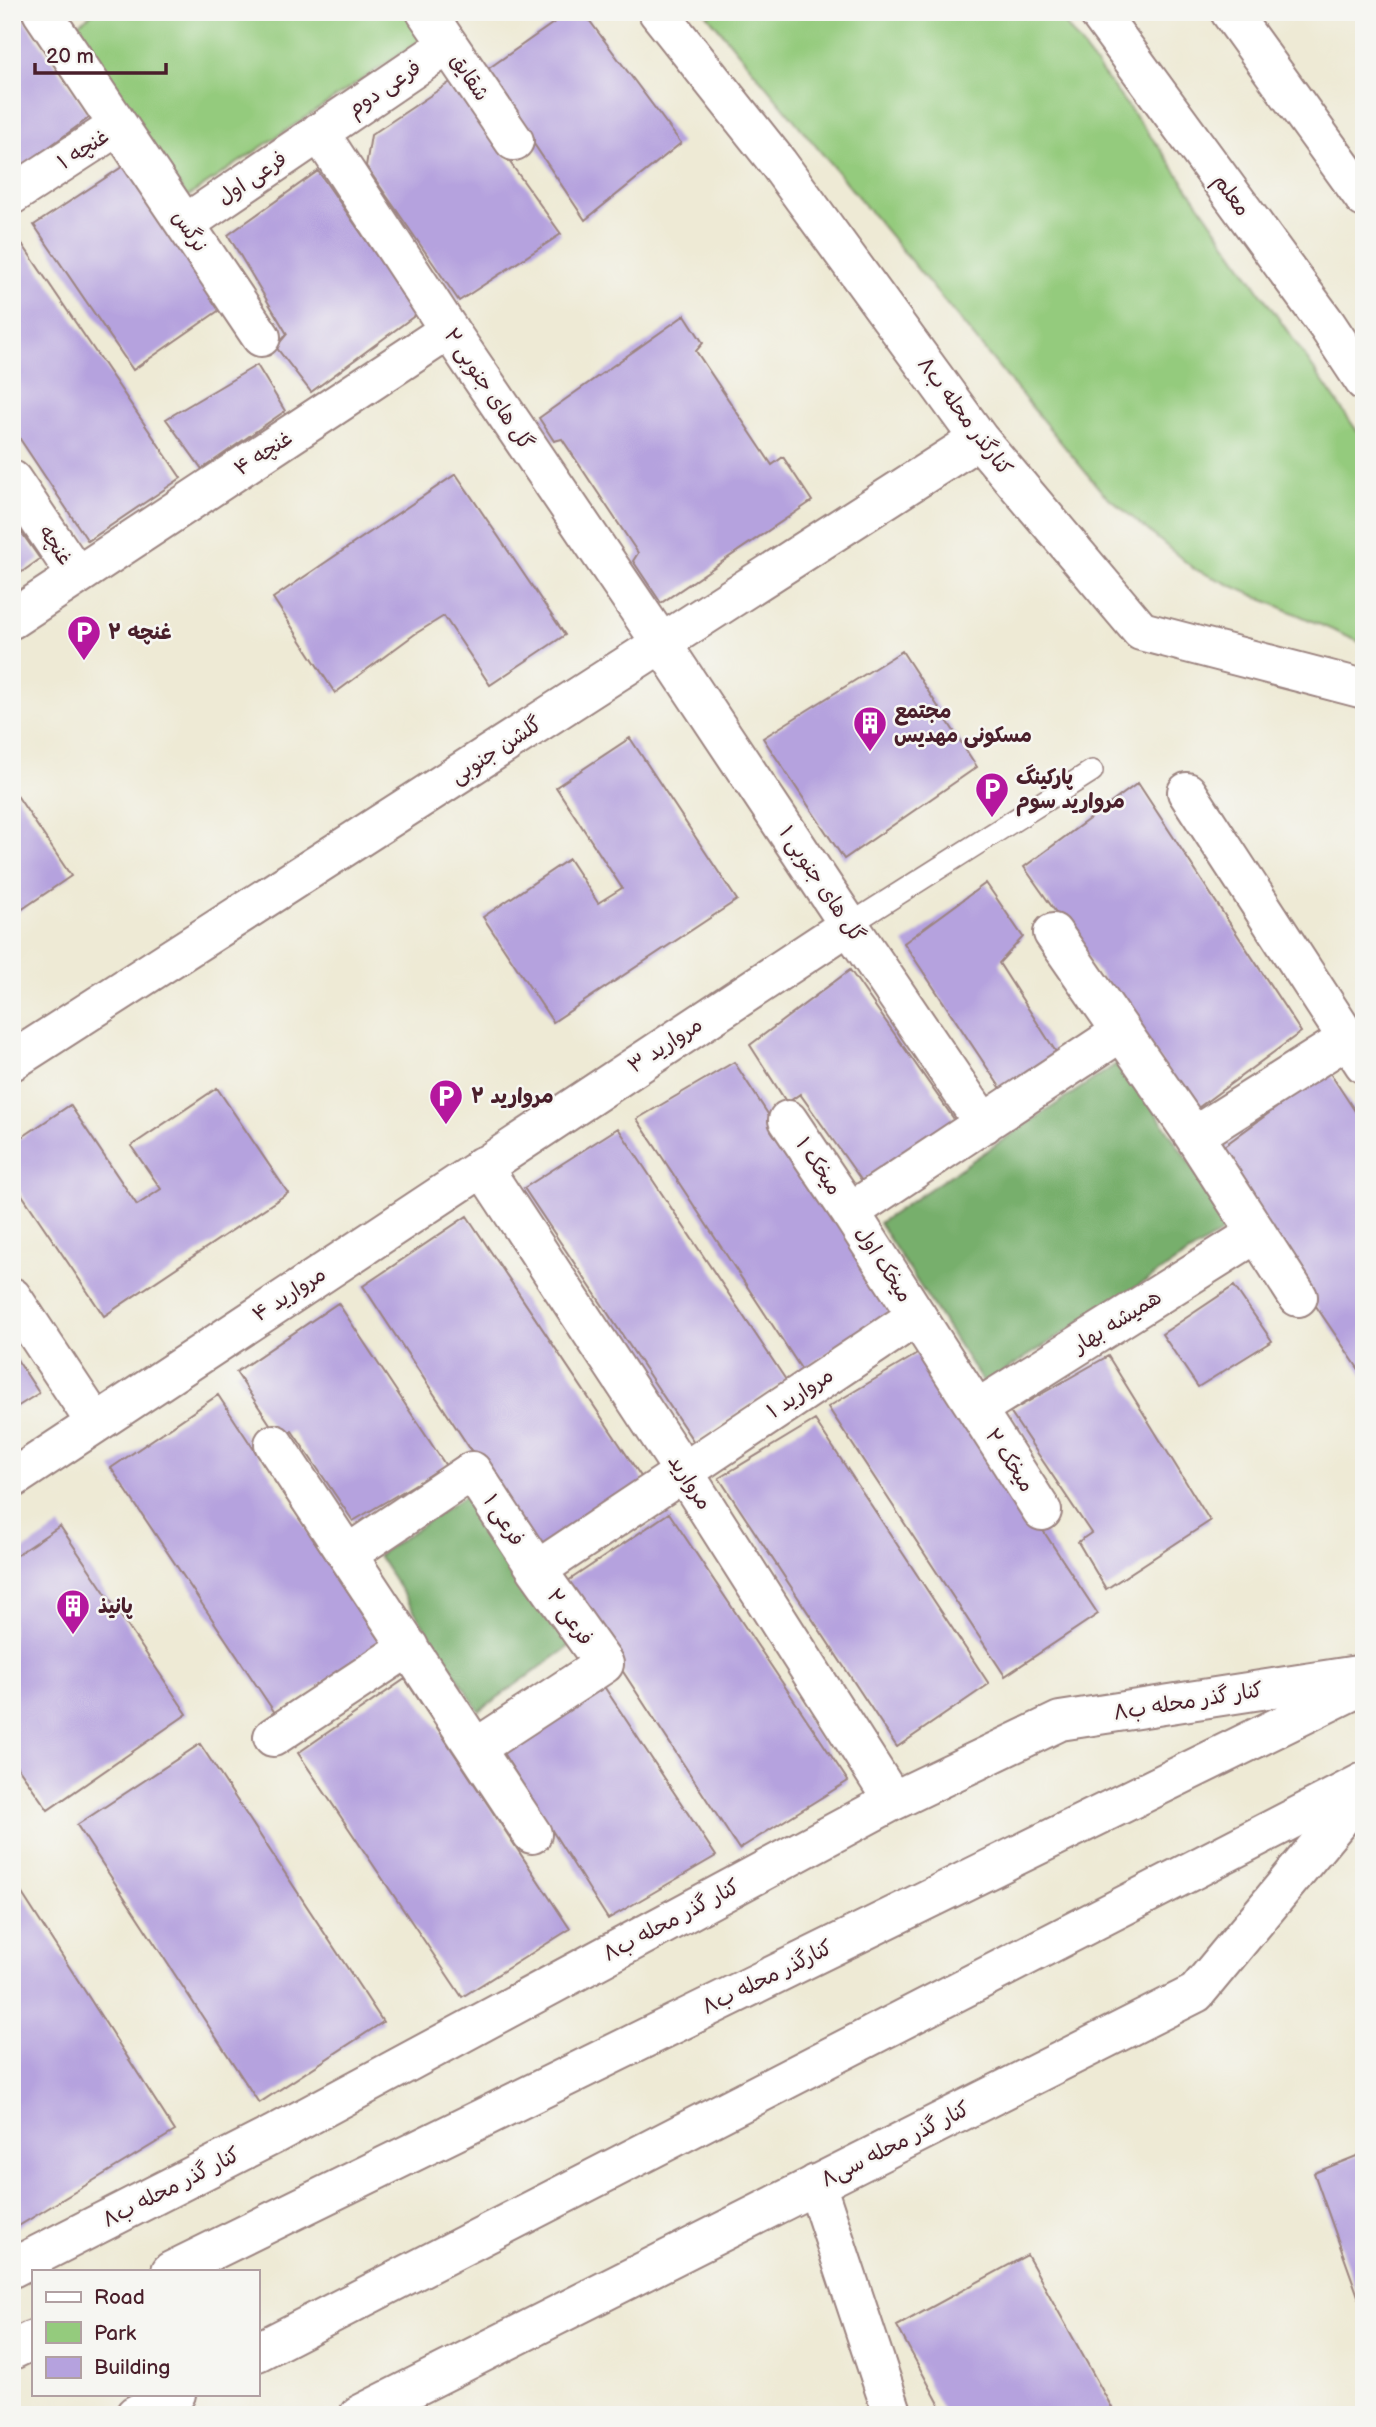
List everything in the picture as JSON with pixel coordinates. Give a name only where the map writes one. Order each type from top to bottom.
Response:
[{"type":"street","name":"شقایق","points":[[426,12],[514,141]]},
{"type":"street","name":"کنارگذر محله ب۸","points":[[659,12],[779,163],[979,439],[1142,631],[1364,689]]},
{"type":"street","name":"معلم","points":[[1098,12],[1327,325],[1364,380]]},
{"type":"street","points":[[1230,12],[1361,189]]},
{"type":"street","name":"نرگس","points":[[54,17],[118,126],[261,337]]},
{"type":"street","name":"فرعی دوم","points":[[319,132],[448,45]]},
{"type":"street","name":"غنچه ۱","points":[[12,195],[118,126]]},
{"type":"street","name":"فرعی اول","points":[[185,224],[319,132]]},
{"type":"street","name":"گل های جنوبی ۲","points":[[319,132],[449,330],[662,644]]},
{"type":"street","name":"غنچه ۴","points":[[12,618],[449,330]]},
{"type":"street","name":"گلشن جنوبی","points":[[12,1061],[979,439]]},
{"type":"street","name":"غنچه","points":[[12,480],[77,576]]},
{"type":"street","name":"گل های جنوبی ۱","points":[[662,644],[984,1124]]},
{"type":"street","points":[[1187,792],[1355,1051],[1194,1136]]},
{"type":"street","name":"مروارید ۳","points":[[482,1166],[849,925]]},
{"type":"street","points":[[1053,933],[1194,1136],[1298,1297]]},
{"type":"street","points":[[850,1212],[1121,1032]]},
{"type":"street","name":"میخک ۱","points":[[788,1120],[850,1212]]},
{"type":"street","name":"مروارید ۴","points":[[12,1479],[482,1166]]},
{"type":"street","name":"مروارید","points":[[482,1166],[683,1471],[892,1801]]},
{"type":"street","name":"میخک اول","points":[[850,1212],[977,1409]]},
{"type":"street","name":"همیشه بهار","points":[[977,1409],[1257,1233]]},
{"type":"street","points":[[12,1297],[95,1422]]},
{"type":"street","name":"مروارید ۱","points":[[683,1471],[917,1316]]},
{"type":"street","name":"میخک ۲","points":[[977,1409],[1042,1511]]},
{"type":"street","points":[[274,1444],[532,1834]]},
{"type":"street","name":"فرعی ۱","points":[[348,1554],[472,1471],[537,1570]]},
{"type":"street","points":[[537,1570],[683,1471]]},
{"type":"street","name":"فرعی ۲","points":[[476,1748],[604,1664],[537,1570]]},
{"type":"street","points":[[273,1737],[409,1647]]},
{"type":"street","name":"کنار گذر محله ب۸","points":[[12,2268],[285,2129],[892,1801],[1060,1721],[1364,1674]]},
{"type":"street","name":"کنارگذر محله ب۸","points":[[173,2270],[1364,1685]]},
{"type":"street","points":[[259,2351],[1364,1782]]},
{"type":"street","name":"کنار گذر محله سی۸","points":[[359,2415],[1196,1993],[1364,1790]]},
{"type":"street","points":[[816,2184],[893,2415]]},
{"type":"street","points":[[12,2350],[32,2340]]},
{"type":"street","points":[[135,2415],[172,2396]]},
{"type":"lane","points":[[849,925],[1091,771]]},
{"type":"green space","points":[[95,12],[407,12],[424,38],[187,197],[73,27]]},
{"type":"green space","points":[[705,12],[1056,12],[1164,154],[1364,441],[1364,644],[1194,569],[1102,492]]},
{"type":"green space","points":[[1121,1061],[1232,1226],[984,1384],[879,1223]]},
{"type":"green space","points":[[468,1494],[570,1646],[479,1711],[378,1555]]},
{"type":"building","points":[[12,12],[19,12],[90,117],[12,174]]},
{"type":"building","points":[[569,12],[583,12],[681,143],[585,220],[485,71]]},
{"type":"building","points":[[452,81],[561,234],[459,301],[366,166],[371,135]]},
{"type":"building","points":[[125,165],[221,309],[133,370],[34,225]]},
{"type":"building","points":[[318,171],[417,314],[311,392],[276,347],[287,334],[228,235]]},
{"type":"building","points":[[12,229],[181,478],[88,541],[12,427]]},
{"type":"building","points":[[685,315],[703,343],[696,351],[772,465],[783,457],[812,501],[661,603],[633,561],[638,553],[562,439],[554,441],[539,418]]},
{"type":"building","points":[[257,365],[285,411],[202,469],[166,419]]},
{"type":"building","points":[[456,474],[565,635],[490,685],[444,616],[335,693],[273,598]]},
{"type":"building","points":[[12,519],[40,559],[12,579]]},
{"type":"building","name":"مجتمع مسکونی مهدیس","points":[[902,651],[977,767],[844,859],[763,738]]},
{"type":"building","points":[[630,738],[737,900],[553,1022],[483,917],[569,859],[598,903],[622,888],[556,787]]},
{"type":"building","points":[[1138,783],[1301,1032],[1195,1110],[1024,867]]},
{"type":"building","points":[[12,788],[71,876],[12,916]]},
{"type":"building","points":[[986,883],[1023,937],[999,963],[1056,1052],[1004,1093],[904,943]]},
{"type":"building","points":[[850,970],[956,1122],[862,1181],[800,1094],[787,1103],[750,1045]]},
{"type":"building","points":[[734,1062],[895,1308],[802,1370],[637,1119]]},
{"type":"building","points":[[1328,1070],[1364,1125],[1364,1377],[1213,1154]]},
{"type":"building","points":[[217,1088],[288,1193],[104,1316],[12,1180],[12,1144],[70,1105],[137,1205],[161,1189],[131,1146]]},
{"type":"building","points":[[618,1128],[786,1380],[694,1442],[524,1188]]},
{"type":"building","points":[[467,1216],[646,1484],[538,1552],[363,1286]]},
{"type":"building","points":[[1234,1286],[1272,1341],[1198,1387],[1162,1334]]},
{"type":"building","points":[[338,1303],[446,1466],[353,1521],[292,1431],[279,1438],[236,1372]]},
{"type":"building","points":[[924,1350],[1098,1614],[1005,1676],[828,1407]]},
{"type":"building","points":[[12,1352],[39,1393],[12,1410]]},
{"type":"building","points":[[1108,1356],[1210,1521],[1106,1589],[1078,1542],[1091,1533],[1010,1412]]},
{"type":"building","points":[[218,1395],[383,1645],[275,1713],[111,1468]]},
{"type":"building","points":[[815,1420],[989,1684],[897,1747],[719,1478]]},
{"type":"building","points":[[669,1513],[848,1781],[739,1849],[565,1583]]},
{"type":"building","name":"پانیذ","points":[[60,1526],[187,1714],[48,1810],[12,1759],[12,1558]]},
{"type":"building","points":[[405,1679],[570,1929],[462,1997],[298,1753]]},
{"type":"building","points":[[603,1685],[716,1856],[608,1919],[503,1753]]},
{"type":"building","points":[[200,1744],[383,2022],[259,2103],[77,1825]]},
{"type":"building","points":[[12,1878],[175,2131],[12,2230]]},
{"type":"building","points":[[1364,2153],[1364,2310],[1363,2310],[1314,2173]]},
{"type":"building","points":[[1027,2255],[1116,2415],[945,2415],[897,2326]]},
{"type":"place","name":"غنچه ۲","points":[[84,662]]},
{"type":"place","name":"مجتمع مسکونی مهدیس","points":[[870,753]]},
{"type":"place","name":"پارکینگ مروارید سوم","points":[[992,819]]},
{"type":"place","name":"مروارید ۲","points":[[446,1126]]},
{"type":"place","name":"پانیذ","points":[[73,1636]]}]
